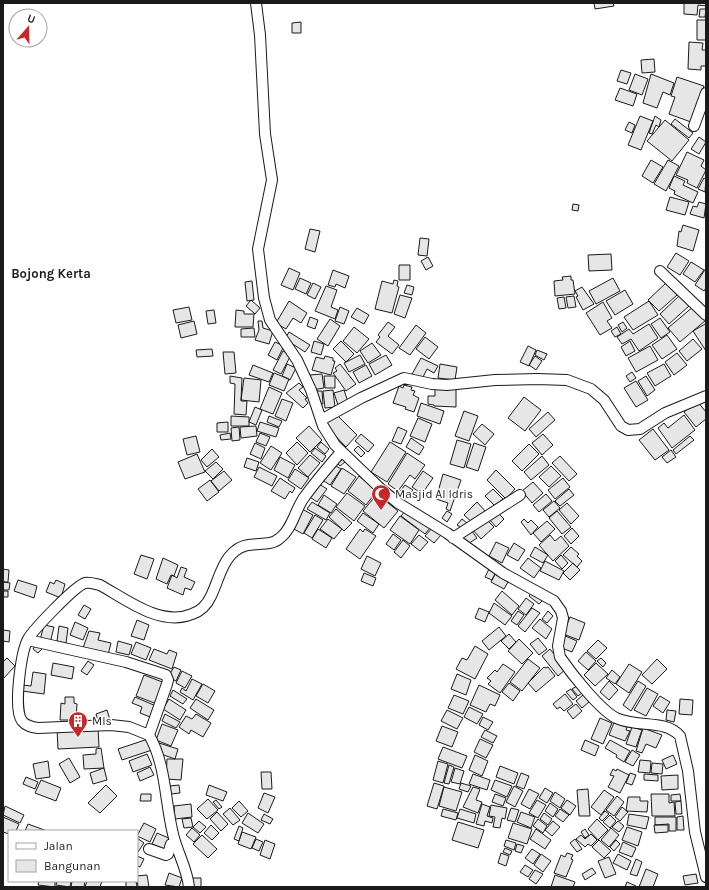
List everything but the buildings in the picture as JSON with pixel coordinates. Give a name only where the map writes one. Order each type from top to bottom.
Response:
[{"type":"street","points":[[256,3],[260,35],[265,134],[272,180],[258,250],[264,298],[273,325],[299,363],[327,436],[341,452],[389,495],[503,573],[552,599],[557,604],[563,618],[558,646],[560,657],[605,710],[615,717],[633,724],[666,726],[680,736],[688,771],[695,832],[706,877]]},
{"type":"street","points":[[694,126],[706,93]]},
{"type":"street","points":[[660,271],[696,303],[706,314]]},
{"type":"street","points":[[321,420],[361,398],[404,378],[432,384],[447,385],[495,380],[567,380],[583,385],[598,394],[621,426],[625,429],[634,431],[640,429],[665,413],[706,396]]},
{"type":"street","points":[[189,887],[184,864],[175,843],[155,746],[149,735],[129,727],[111,725],[38,728],[26,725],[20,717],[19,690],[21,661],[28,640],[72,592],[84,583],[91,582],[100,585],[154,614],[166,618],[188,616],[201,610],[211,597],[232,553],[247,544],[273,542],[283,536],[303,499],[341,452]]},
{"type":"street","points":[[453,538],[520,496]]},
{"type":"street","points":[[28,640],[126,662],[166,675],[168,680],[167,684],[149,735]]},
{"type":"street","points":[[149,849],[166,855],[168,854],[171,844],[175,843]]},
{"type":"place","name":"Masjid Al Idris","points":[[381,511]]},
{"type":"place","name":"MIs","points":[[78,738]]},
{"type":"district","name":"Bojong Kerta","points":[[51,273]]}]
